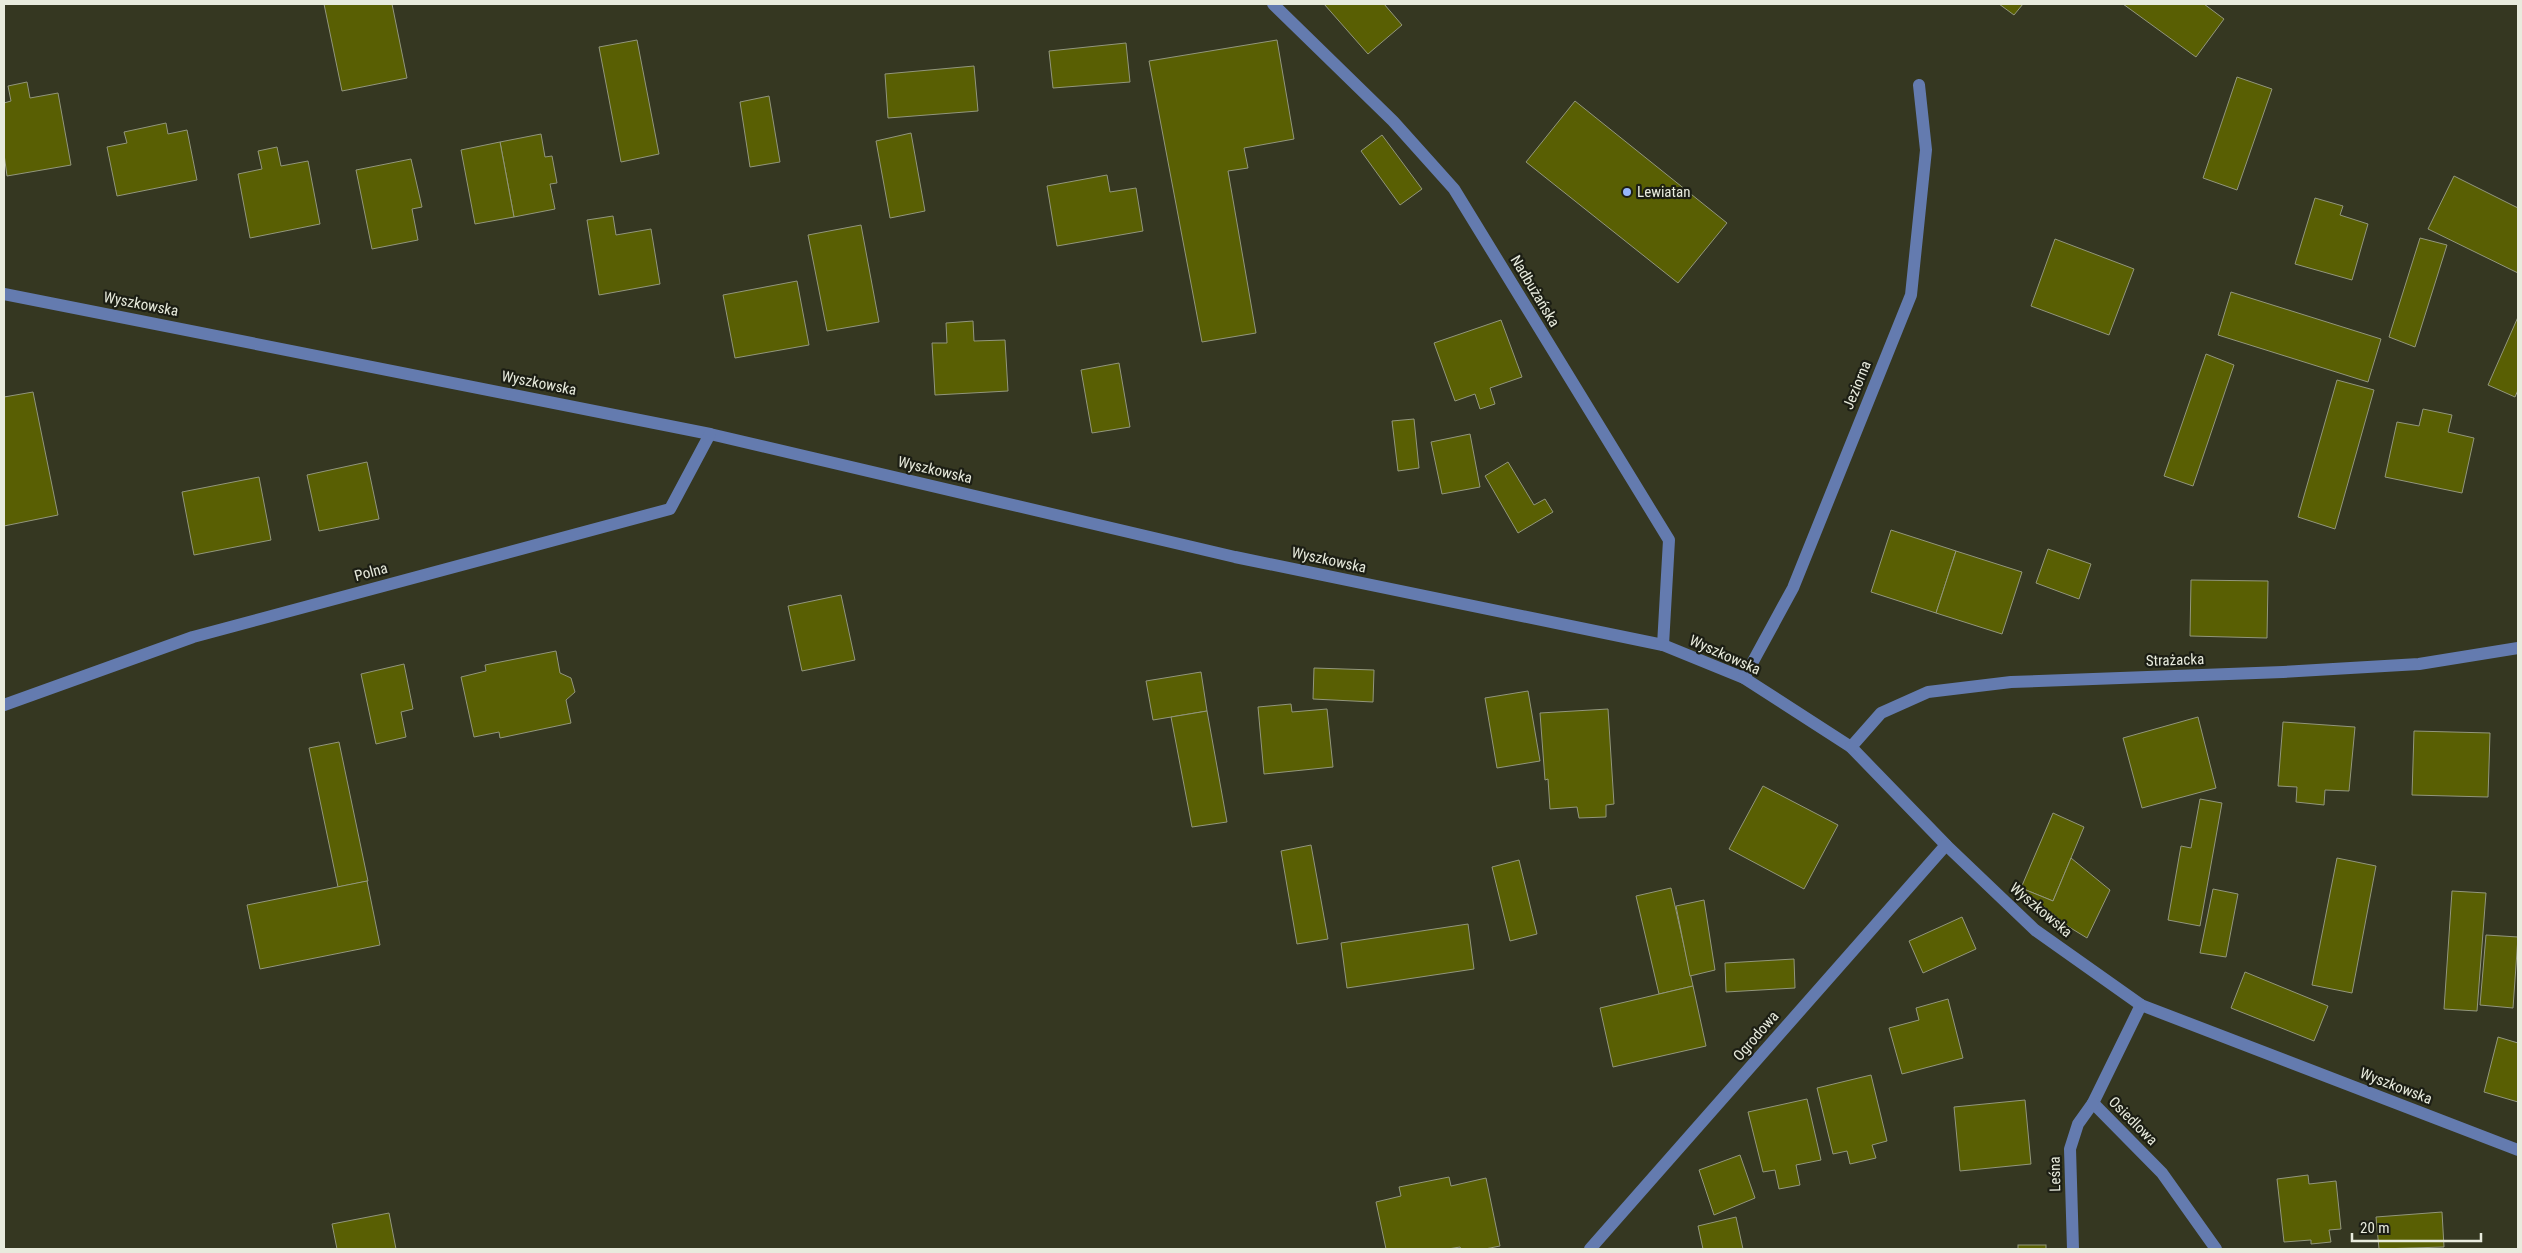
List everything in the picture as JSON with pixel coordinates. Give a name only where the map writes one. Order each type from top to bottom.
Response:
[{"type":"street","name":"Nadbużańska","points":[[1273,4],[1393,121],[1454,189],[1669,540],[1663,645]]},
{"type":"street","name":"Jeziorna","points":[[1744,678],[1793,588],[1911,295],[1926,150],[1919,85]]},
{"type":"street","name":"Wyszkowska","points":[[4,294],[710,434],[1235,557],[1663,645],[1744,678],[1851,747],[1946,845],[2035,930],[2141,1005],[2518,1150]]},
{"type":"street","name":"Polna","points":[[4,705],[192,637],[670,509],[710,434]]},
{"type":"street","name":"Strażacka","points":[[1851,747],[1881,713],[1928,692],[2011,682],[2283,672],[2419,664],[2518,648]]},
{"type":"street","name":"Ogrodowa","points":[[1590,1249],[1946,845]]},
{"type":"street","name":"Osiedlowa","points":[[2141,1005],[2093,1103],[2162,1173],[2216,1249]]},
{"type":"street","name":"Leśna","points":[[2073,1249],[2070,1149],[2078,1124],[2093,1103]]},
{"type":"building","points":[[324,4],[392,4],[407,78],[342,91]]},
{"type":"building","points":[[1324,4],[1384,4],[1402,25],[1368,54]]},
{"type":"building","points":[[1999,4],[2023,4],[2014,15]]},
{"type":"building","points":[[2123,4],[2204,4],[2224,19],[2196,57]]},
{"type":"building","points":[[637,40],[659,154],[621,162],[599,47]]},
{"type":"building","points":[[1277,40],[1294,139],[1244,148],[1248,168],[1228,171],[1256,333],[1202,342],[1149,61]]},
{"type":"building","points":[[1126,43],[1130,82],[1053,88],[1049,51]]},
{"type":"building","points":[[974,66],[978,111],[888,118],[885,74]]},
{"type":"building","points":[[2237,77],[2272,89],[2237,190],[2203,178]]},
{"type":"building","points":[[27,82],[30,98],[58,93],[71,165],[7,176],[4,154],[4,103],[11,101],[8,86]]},
{"type":"building","points":[[769,96],[780,162],[750,167],[740,102]]},
{"type":"building","name":"Lewiatan","points":[[1575,101],[1727,223],[1678,283],[1526,162]]},
{"type":"building","points":[[166,123],[168,134],[187,130],[197,180],[117,196],[107,147],[127,143],[124,132]]},
{"type":"building","points":[[911,133],[925,211],[890,218],[876,141]]},
{"type":"building","points":[[541,134],[545,157],[552,156],[557,183],[550,184],[555,209],[514,217],[500,142]]},
{"type":"building","points":[[1382,135],[1422,189],[1400,205],[1361,151]]},
{"type":"building","points":[[500,142],[514,217],[475,224],[461,150]]},
{"type":"building","points":[[277,147],[281,166],[308,161],[320,224],[250,238],[238,174],[262,169],[258,151]]},
{"type":"building","points":[[411,159],[422,207],[412,209],[418,240],[372,249],[356,170]]},
{"type":"building","points":[[1107,175],[1110,192],[1136,188],[1143,231],[1057,246],[1047,186]]},
{"type":"building","points":[[2454,176],[2518,208],[2518,273],[2428,229]]},
{"type":"building","points":[[2315,198],[2343,206],[2340,215],[2368,224],[2352,280],[2295,264]]},
{"type":"building","points":[[613,216],[616,235],[651,229],[660,284],[599,295],[587,220]]},
{"type":"building","points":[[861,225],[879,322],[827,331],[808,235]]},
{"type":"building","points":[[2420,238],[2447,245],[2415,347],[2389,337]]},
{"type":"building","points":[[2055,239],[2134,269],[2109,335],[2031,306]]},
{"type":"building","points":[[797,281],[809,345],[735,358],[723,295]]},
{"type":"building","points":[[2231,292],[2381,339],[2368,382],[2218,335]]},
{"type":"building","points":[[2518,317],[2518,390],[2515,397],[2488,385]]},
{"type":"building","points":[[1501,320],[1522,377],[1490,388],[1495,404],[1480,409],[1475,394],[1455,401],[1434,343]]},
{"type":"building","points":[[973,321],[974,341],[1005,340],[1008,391],[935,395],[932,343],[947,343],[946,323]]},
{"type":"building","points":[[2206,354],[2234,365],[2193,486],[2164,476]]},
{"type":"building","points":[[1119,363],[1130,427],[1092,433],[1081,370]]},
{"type":"building","points":[[2337,380],[2374,390],[2335,529],[2298,517]]},
{"type":"building","points":[[33,392],[58,515],[4,526],[4,397]]},
{"type":"building","points":[[2423,409],[2452,415],[2448,432],[2474,438],[2462,493],[2385,477],[2397,422],[2419,426]]},
{"type":"building","points":[[1414,419],[1419,468],[1398,471],[1392,421]]},
{"type":"building","points":[[1470,434],[1480,487],[1442,494],[1431,442]]},
{"type":"building","points":[[367,462],[379,519],[319,531],[307,475]]},
{"type":"building","points":[[1508,462],[1534,505],[1545,499],[1553,512],[1518,533],[1485,476]]},
{"type":"building","points":[[259,477],[271,540],[194,555],[182,492]]},
{"type":"building","points":[[1891,530],[1956,551],[1936,613],[1871,592]]},
{"type":"building","points":[[2048,549],[2091,564],[2079,599],[2036,583]]},
{"type":"building","points":[[1956,551],[2022,572],[2002,634],[1936,613]]},
{"type":"building","points":[[2191,580],[2268,581],[2267,638],[2190,636]]},
{"type":"building","points":[[841,595],[855,660],[802,671],[788,606]]},
{"type":"building","points":[[556,651],[560,673],[571,678],[575,692],[566,700],[571,723],[500,738],[499,732],[474,737],[461,677],[486,671],[485,665]]},
{"type":"building","points":[[404,664],[413,709],[401,712],[406,737],[376,744],[361,674]]},
{"type":"building","points":[[1314,668],[1374,670],[1373,702],[1313,699]]},
{"type":"building","points":[[1201,672],[1207,711],[1153,720],[1146,681]]},
{"type":"building","points":[[1528,691],[1540,761],[1497,768],[1485,698]]},
{"type":"building","points":[[1291,704],[1292,712],[1327,709],[1333,767],[1264,774],[1258,707]]},
{"type":"building","points":[[1608,709],[1614,804],[1606,805],[1606,817],[1579,818],[1577,807],[1550,809],[1548,779],[1545,780],[1540,713]]},
{"type":"building","points":[[1207,711],[1227,822],[1192,827],[1171,717]]},
{"type":"building","points":[[2198,717],[2216,788],[2142,808],[2123,738]]},
{"type":"building","points":[[2283,722],[2355,727],[2349,791],[2325,790],[2324,805],[2296,802],[2297,787],[2278,786]]},
{"type":"building","points":[[2414,731],[2490,733],[2488,797],[2412,795]]},
{"type":"building","points":[[339,742],[368,881],[338,887],[309,748]]},
{"type":"building","points":[[1763,786],[1838,825],[1804,889],[1729,849]]},
{"type":"building","points":[[2200,799],[2222,803],[2200,926],[2168,920],[2181,846],[2191,848]]},
{"type":"building","points":[[2053,813],[2084,827],[2053,901],[2021,888]]},
{"type":"building","points":[[1311,845],[1328,939],[1297,944],[1281,851]]},
{"type":"building","points":[[2071,858],[2110,890],[2087,938],[2069,927],[2021,888],[2053,901]]},
{"type":"building","points":[[2337,858],[2376,866],[2352,993],[2312,985]]},
{"type":"building","points":[[1519,860],[1537,934],[1510,941],[1492,867]]},
{"type":"building","points":[[367,881],[380,945],[260,969],[247,905]]},
{"type":"building","points":[[1671,888],[1693,986],[1659,994],[1636,896]]},
{"type":"building","points":[[2213,889],[2238,894],[2226,957],[2200,953]]},
{"type":"building","points":[[2452,891],[2486,893],[2477,1011],[2444,1009]]},
{"type":"building","points":[[1704,900],[1715,970],[1690,976],[1676,906]]},
{"type":"building","points":[[1962,917],[1976,949],[1923,973],[1909,941]]},
{"type":"building","points":[[1468,924],[1474,969],[1347,988],[1341,943]]},
{"type":"building","points":[[2486,935],[2518,937],[2513,1008],[2480,1005]]},
{"type":"building","points":[[1794,959],[1795,988],[1726,992],[1725,963]]},
{"type":"building","points":[[2245,972],[2328,1006],[2314,1041],[2231,1008]]},
{"type":"building","points":[[1693,986],[1706,1046],[1613,1067],[1600,1008]]},
{"type":"building","points":[[1948,999],[1963,1058],[1902,1074],[1889,1028],[1919,1020],[1916,1008]]},
{"type":"building","points":[[2498,1037],[2518,1043],[2518,1102],[2484,1092]]},
{"type":"building","points":[[1871,1075],[1887,1141],[1872,1145],[1876,1158],[1850,1164],[1847,1151],[1833,1154],[1817,1088]]},
{"type":"building","points":[[1807,1099],[1821,1160],[1796,1165],[1800,1185],[1779,1189],[1775,1170],[1763,1172],[1748,1112]]},
{"type":"building","points":[[2025,1100],[2031,1164],[1960,1171],[1954,1107]]},
{"type":"building","points":[[1740,1155],[1755,1198],[1714,1215],[1699,1170]]},
{"type":"building","points":[[2308,1175],[2309,1184],[2336,1181],[2341,1229],[2329,1230],[2331,1242],[2311,1244],[2311,1240],[2284,1242],[2277,1179]]},
{"type":"building","points":[[1449,1177],[1451,1186],[1486,1178],[1500,1246],[1485,1249],[1461,1249],[1460,1247],[1448,1249],[1386,1249],[1376,1202],[1401,1196],[1399,1187]]},
{"type":"building","points":[[2442,1212],[2444,1247],[2379,1249],[2376,1217]]},
{"type":"building","points":[[389,1213],[396,1249],[337,1249],[332,1224]]},
{"type":"building","points":[[1736,1217],[1743,1249],[1703,1249],[1698,1226]]},
{"type":"building","points":[[2018,1245],[2046,1245],[2046,1249],[2018,1249]]},
{"type":"place","name":"Lewiatan","points":[[1627,192]]}]
